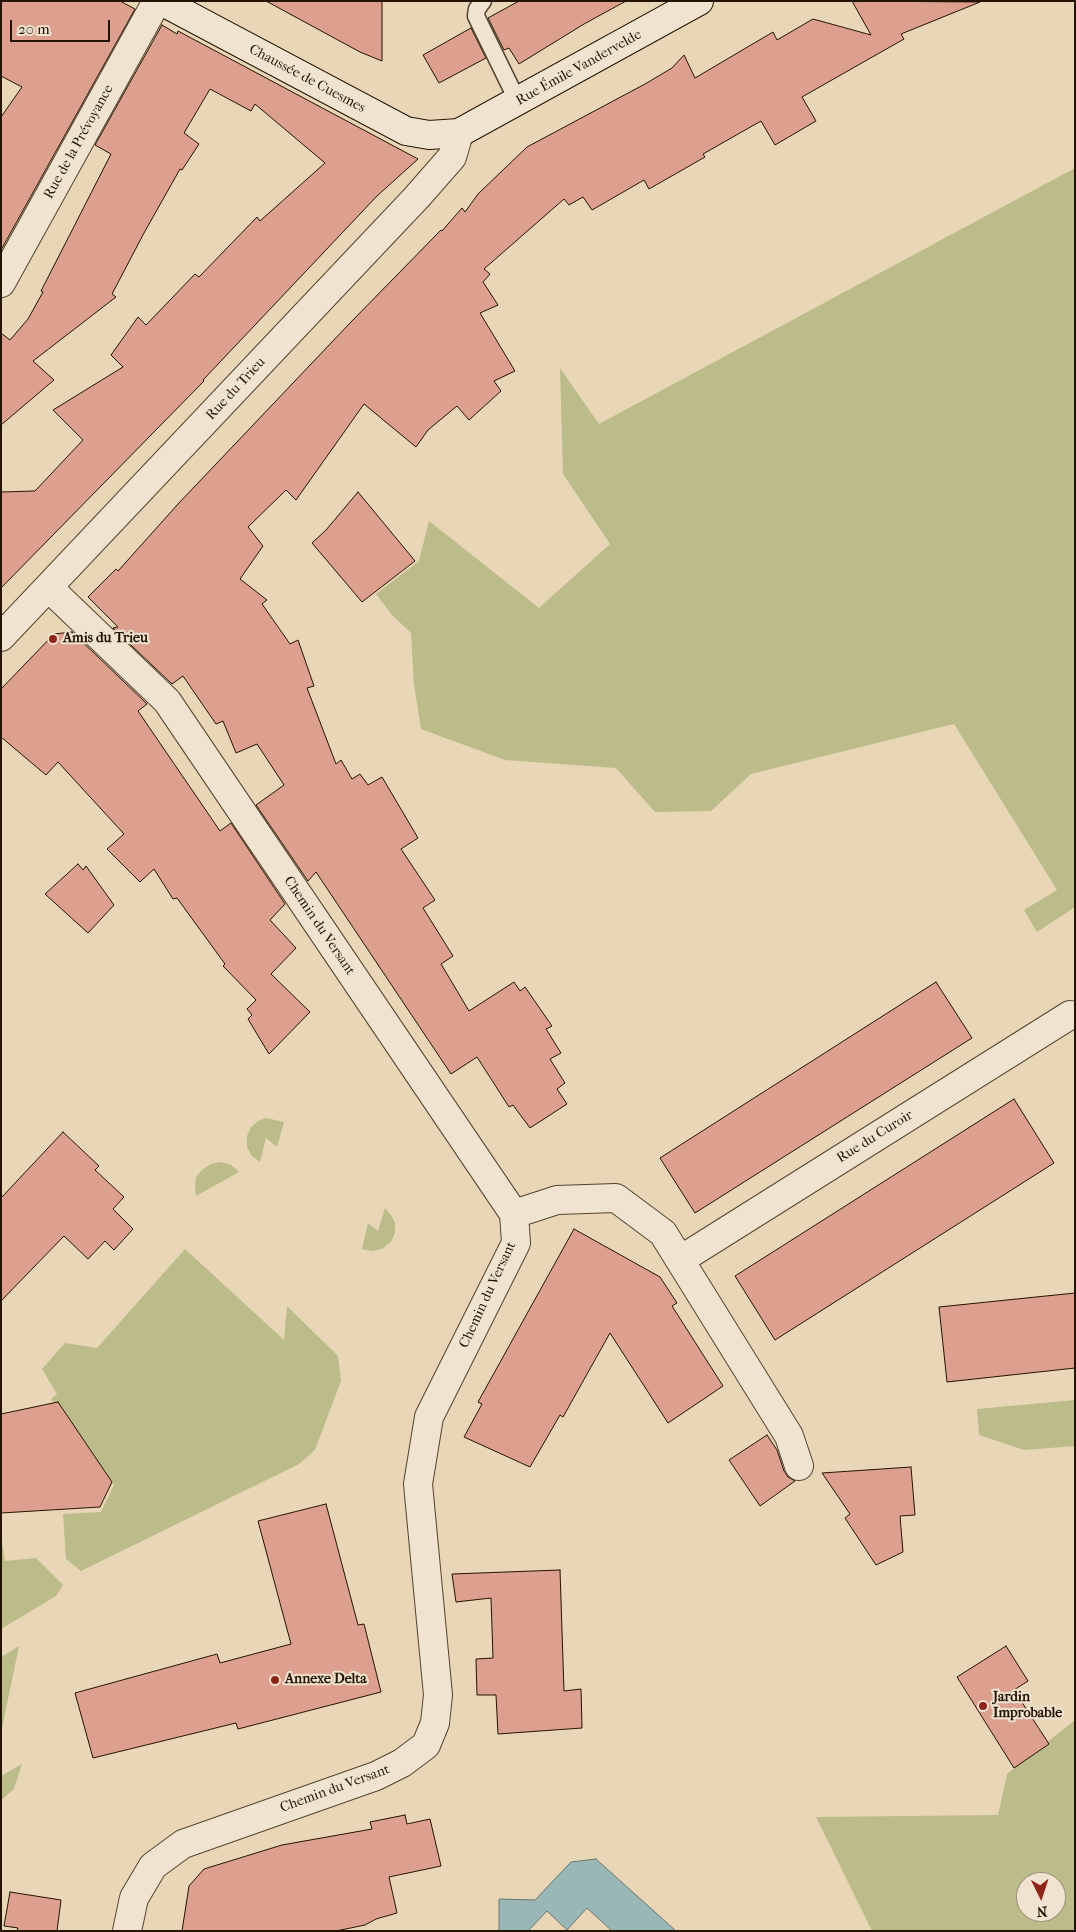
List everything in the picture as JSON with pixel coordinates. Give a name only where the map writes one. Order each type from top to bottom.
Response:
[{"type":"street","name":"Chaussée de Cuesmes","points":[[159,1],[406,131],[429,135],[459,133]]},
{"type":"street","name":"Rue de la Prévoyance","points":[[1,283],[159,1]]},
{"type":"street","name":"Rue Émile Vandervelde","points":[[459,133],[699,1]]},
{"type":"street","name":"Rue du Trieu","points":[[1,637],[416,197],[452,157],[459,133]]},
{"type":"street","name":"Chemin du Versant","points":[[49,588],[167,702],[514,1214],[516,1243],[429,1418],[418,1484],[438,1695],[435,1723],[426,1745],[402,1763],[376,1776],[182,1844],[153,1866],[134,1898],[127,1931]]},
{"type":"street","name":"Rue du Curoir","points":[[680,1260],[1070,1015]]},
{"type":"street","points":[[514,1214],[558,1200],[616,1198],[663,1232],[789,1436],[799,1466]]},
{"type":"lane","points":[[483,1],[477,9],[476,16],[518,102]]},
{"type":"green space","points":[[1075,168],[1075,907],[1037,932],[1024,910],[1057,890],[954,724],[751,774],[711,811],[655,812],[616,768],[505,760],[421,729],[414,685],[411,633],[392,615],[376,594],[419,561],[429,521],[539,608],[610,544],[563,474],[560,368],[599,424]]},
{"type":"green space","points":[[266,1118],[284,1122],[277,1147],[266,1138],[260,1162],[252,1156],[247,1147],[247,1136],[251,1127],[258,1121]]},
{"type":"green space","points":[[221,1162],[231,1165],[239,1172],[196,1196],[196,1177],[211,1164]]},
{"type":"green space","points":[[385,1208],[395,1223],[395,1233],[391,1242],[382,1249],[372,1251],[362,1249],[368,1223],[378,1231]]},
{"type":"green space","points":[[185,1249],[284,1340],[287,1306],[338,1356],[341,1381],[315,1450],[299,1464],[81,1571],[66,1559],[63,1514],[101,1512],[114,1485],[51,1399],[57,1394],[42,1369],[65,1343],[97,1348]]},
{"type":"green space","points":[[1075,1400],[1075,1446],[1024,1450],[979,1435],[977,1409]]},
{"type":"green space","points":[[1,1536],[5,1561],[36,1558],[63,1585],[56,1596],[1,1629]]},
{"type":"green space","points":[[19,1646],[1,1733],[1,1657]]},
{"type":"green space","points":[[1075,1720],[1075,1931],[872,1931],[816,1817],[998,1815],[1007,1774]]},
{"type":"green space","points":[[22,1764],[14,1789],[1,1800],[1,1776]]},
{"type":"water","points":[[596,1859],[676,1931],[612,1931],[587,1908],[567,1930],[547,1911],[528,1931],[499,1931],[499,1899],[535,1900],[571,1862]]},
{"type":"building","points":[[1,1],[120,1],[135,9],[1,250],[1,117],[22,87],[1,76]]},
{"type":"building","points":[[266,1],[382,1],[382,61],[360,52]]},
{"type":"building","points":[[519,1],[626,1],[519,64],[509,48],[504,50],[488,18]]},
{"type":"building","points":[[852,1],[980,2],[901,34],[904,39],[802,97],[816,121],[775,145],[761,121],[703,154],[705,157],[649,189],[644,180],[592,210],[583,197],[569,205],[564,199],[484,269],[490,274],[483,282],[498,305],[480,313],[515,371],[494,381],[501,391],[469,420],[457,406],[428,430],[416,447],[364,404],[296,500],[286,490],[248,527],[263,546],[240,579],[267,600],[262,604],[290,644],[298,640],[314,686],[307,688],[336,764],[341,760],[352,779],[360,774],[368,785],[382,777],[418,838],[401,849],[435,900],[423,908],[453,956],[441,964],[469,1011],[514,982],[520,991],[525,987],[552,1026],[546,1029],[561,1053],[550,1059],[565,1083],[557,1089],[567,1104],[530,1128],[513,1105],[509,1107],[477,1057],[451,1074],[316,872],[308,881],[256,805],[284,785],[257,744],[236,753],[223,721],[216,724],[183,676],[172,684],[113,628],[118,627],[88,597],[116,569],[118,571],[178,504],[462,208],[465,212],[478,194],[527,147],[645,84],[672,68],[684,55],[695,78],[773,32],[777,40],[813,19],[871,35]]},
{"type":"building","points":[[162,25],[177,34],[178,31],[418,159],[377,196],[204,381],[1,588],[1,492],[35,491],[83,440],[53,410],[123,367],[111,355],[138,317],[146,325],[195,274],[199,277],[257,217],[260,221],[325,163],[255,104],[251,111],[210,89],[184,133],[199,144],[182,170],[180,169],[144,233],[112,294],[116,297],[33,361],[54,380],[1,425],[1,333],[10,340],[28,319],[43,292],[41,291],[111,154],[95,145]]},
{"type":"building","points":[[471,28],[486,58],[439,83],[423,55]]},
{"type":"building","points":[[358,492],[415,561],[362,602],[312,543],[326,530]]},
{"type":"building","points":[[72,632],[147,704],[138,711],[220,831],[231,823],[285,904],[270,920],[296,948],[271,974],[310,1012],[269,1054],[248,1019],[252,1015],[247,1009],[256,1000],[223,966],[225,964],[177,898],[173,899],[154,869],[140,882],[107,849],[124,834],[58,762],[46,775],[1,737],[1,689],[54,634]]},
{"type":"building","points":[[78,864],[83,870],[86,866],[114,905],[88,933],[45,894]]},
{"type":"building","points":[[936,982],[972,1038],[695,1213],[660,1158]]},
{"type":"building","points":[[1014,1099],[1054,1163],[775,1340],[735,1276]]},
{"type":"building","points":[[63,1132],[99,1166],[95,1170],[124,1197],[113,1209],[133,1229],[114,1250],[105,1241],[88,1259],[64,1236],[1,1301],[1,1198]]},
{"type":"building","points":[[574,1229],[660,1277],[677,1303],[672,1306],[723,1386],[668,1423],[610,1333],[563,1417],[560,1415],[530,1467],[464,1437],[482,1404],[478,1402]]},
{"type":"building","points":[[1075,1293],[1075,1368],[947,1382],[939,1307]]},
{"type":"building","points":[[58,1402],[112,1482],[100,1507],[1,1513],[1,1414]]},
{"type":"building","points":[[767,1435],[777,1450],[784,1471],[788,1477],[795,1481],[760,1506],[729,1460]]},
{"type":"building","points":[[911,1467],[915,1515],[900,1516],[903,1552],[876,1565],[845,1518],[850,1514],[822,1473]]},
{"type":"building","points":[[326,1504],[358,1625],[364,1624],[381,1692],[238,1729],[236,1723],[93,1758],[75,1693],[217,1654],[220,1663],[291,1644],[258,1521]]},
{"type":"building","points":[[560,1570],[564,1691],[581,1689],[582,1728],[498,1734],[496,1695],[477,1695],[476,1659],[493,1658],[491,1598],[456,1602],[452,1574]]},
{"type":"building","points":[[1006,1646],[1028,1681],[1014,1690],[1049,1744],[1014,1768],[957,1677]]},
{"type":"building","points":[[405,1815],[407,1824],[430,1819],[441,1866],[389,1877],[397,1913],[376,1919],[365,1925],[336,1931],[182,1931],[189,1886],[204,1869],[282,1845],[372,1829],[370,1822]]},
{"type":"building","points":[[10,1892],[61,1900],[57,1931],[17,1931],[18,1928],[4,1926]]},
{"type":"place","name":"Amis du Trieu","points":[[53,639]]},
{"type":"place","name":"Annexe Delta","points":[[275,1680]]},
{"type":"place","name":"Jardin Improbable","points":[[983,1706]]}]
